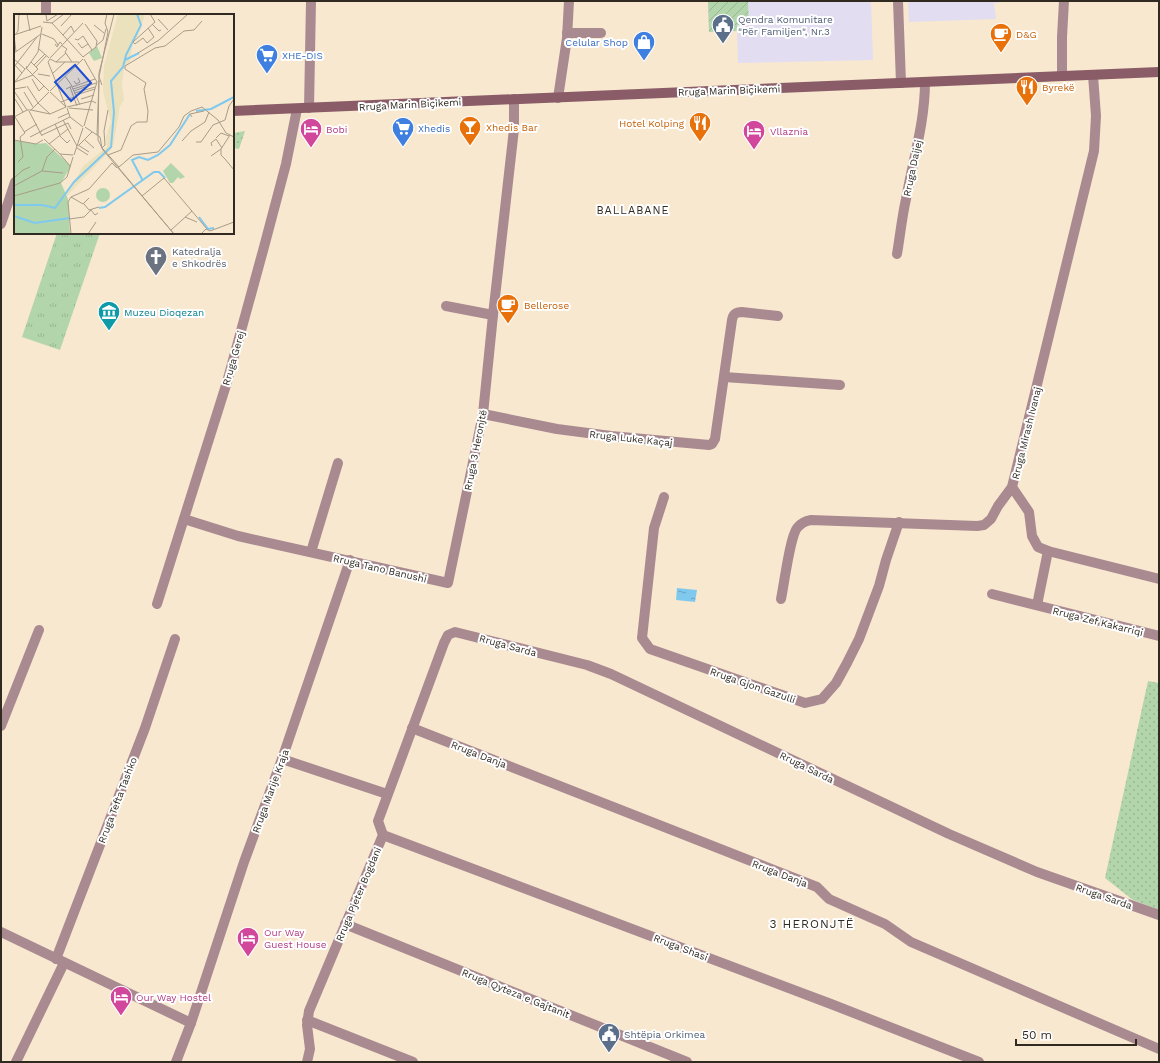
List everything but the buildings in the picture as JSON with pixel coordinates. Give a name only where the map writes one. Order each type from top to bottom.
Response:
[{"type":"main road","name":"Rruga Marin Biçikemi","points":[[234,111],[1159,72]]},
{"type":"main road","points":[[1,121],[14,120]]},
{"type":"street","points":[[46,1],[46,14]]},
{"type":"street","points":[[309,108],[311,1]]},
{"type":"street","points":[[558,98],[567,33],[569,1]]},
{"type":"street","points":[[898,1],[901,83]]},
{"type":"street","points":[[1062,76],[1064,1]]},
{"type":"street","points":[[567,33],[602,33]]},
{"type":"street","name":"Rruga Mirash Ivanaj","points":[[781,599],[792,542],[796,529],[804,522],[811,520],[899,522],[977,526],[984,524],[991,519],[998,506],[1012,487],[1094,151],[1096,116],[1093,75]]},
{"type":"street","name":"Rruga Daijej","points":[[897,254],[905,200],[922,121],[925,99],[925,82]]},
{"type":"street","name":"Rruga 3 Heronjtë","points":[[448,583],[483,414],[514,129],[514,99]]},
{"type":"street","name":"Rruga Gerej","points":[[157,604],[226,382],[286,164],[297,109]]},
{"type":"street","points":[[1,224],[14,186]]},
{"type":"street","points":[[1,191],[12,193]]},
{"type":"street","points":[[446,306],[493,315]]},
{"type":"street","name":"Rruga Luke Kaçaj","points":[[483,414],[557,429],[611,436],[709,445],[712,444],[715,439],[732,320],[734,315],[737,312],[742,312],[778,316]]},
{"type":"street","points":[[724,377],[840,385]]},
{"type":"street","points":[[311,552],[338,463]]},
{"type":"street","points":[[1012,487],[1029,512],[1032,536],[1038,547],[1048,551],[1159,579]]},
{"type":"street","name":"Rruga Gjon Gazulli","points":[[664,497],[654,528],[642,638],[650,648],[805,703],[822,698],[836,683],[847,663],[859,639],[879,586],[899,522]]},
{"type":"street","name":"Rruga Tano Banushi","points":[[184,519],[238,536],[448,583]]},
{"type":"street","points":[[1036,605],[1048,551]]},
{"type":"street","name":"Rruga Marije Kraja","points":[[176,1062],[192,1023],[244,862],[282,759],[350,560]]},
{"type":"street","name":"Rruga Zef Kakarriqi","points":[[992,594],[1159,636]]},
{"type":"street","points":[[1,726],[39,630]]},
{"type":"street","name":"Rruga Pjeter Bogdani","points":[[306,1062],[310,1049],[308,1020],[309,1011],[382,835],[378,821],[387,794],[444,643],[448,635],[451,633]]},
{"type":"street","name":"Rruga Sarda","points":[[451,633],[464,633],[587,665],[611,674],[949,834],[1037,872],[1159,915]]},
{"type":"street","name":"Rruga Tefta Tashko","points":[[16,1062],[60,961],[145,728],[175,639]]},
{"type":"street","name":"Rruga Danja","points":[[412,728],[817,887],[829,899],[885,924],[911,942],[1159,1049]]},
{"type":"street","points":[[282,759],[387,794]]},
{"type":"street","name":"Rruga Shasi","points":[[382,835],[831,1004],[979,1062]]},
{"type":"street","name":"Rruga Qyteza e Gajtanit","points":[[345,924],[688,1062]]},
{"type":"street","points":[[1,932],[192,1023]]},
{"type":"street","points":[[308,1020],[413,1062]]},
{"type":"shaded area","points":[[708,1],[871,1],[873,60],[738,63],[737,31],[709,32]]},
{"type":"shaded area","points":[[908,1],[999,1],[999,3],[994,3],[996,19],[909,22]]},
{"type":"green space","points":[[708,1],[793,1],[748,2],[749,25],[737,25],[737,31],[709,32]]},
{"type":"green space","points":[[245,131],[239,149],[234,148],[234,133]]},
{"type":"green space","points":[[57,234],[100,234],[60,350],[22,337]]},
{"type":"green space","points":[[1148,681],[1159,683],[1159,910],[1133,900],[1105,878]]},
{"type":"water","points":[[677,588],[697,590],[695,602],[676,600]]},
{"type":"place","name":"Qendra Komunitare \"Për Familjen\", Nr.3","points":[[723,44]]},
{"type":"place","name":"D&G","points":[[1001,54]]},
{"type":"place","name":"Celular Shop","points":[[644,62]]},
{"type":"place","name":"XHE-DIS","points":[[267,74]]},
{"type":"place","name":"Byrekë","points":[[1027,106]]},
{"type":"place","name":"Hotel Kolping","points":[[700,142]]},
{"type":"place","name":"Xhedis Bar","points":[[470,146]]},
{"type":"place","name":"Bobi","points":[[311,148]]},
{"type":"place","name":"Xhedis","points":[[403,148]]},
{"type":"place","name":"Vllaznia","points":[[754,150]]},
{"type":"place","name":"Katedralja e Shkodrës","points":[[156,276]]},
{"type":"place","name":"Bellerose","points":[[508,324]]},
{"type":"place","name":"Muzeu Dioqezan","points":[[109,332]]},
{"type":"place","name":"Our Way Guest House","points":[[248,958]]},
{"type":"place","name":"Our Way Hostel","points":[[121,1016]]},
{"type":"place","name":"Shtëpia Orkimea","points":[[609,1054]]},
{"type":"district","name":"BALLABANE","points":[[633,210]]},
{"type":"district","name":"3 HERONJTË","points":[[812,924]]}]
